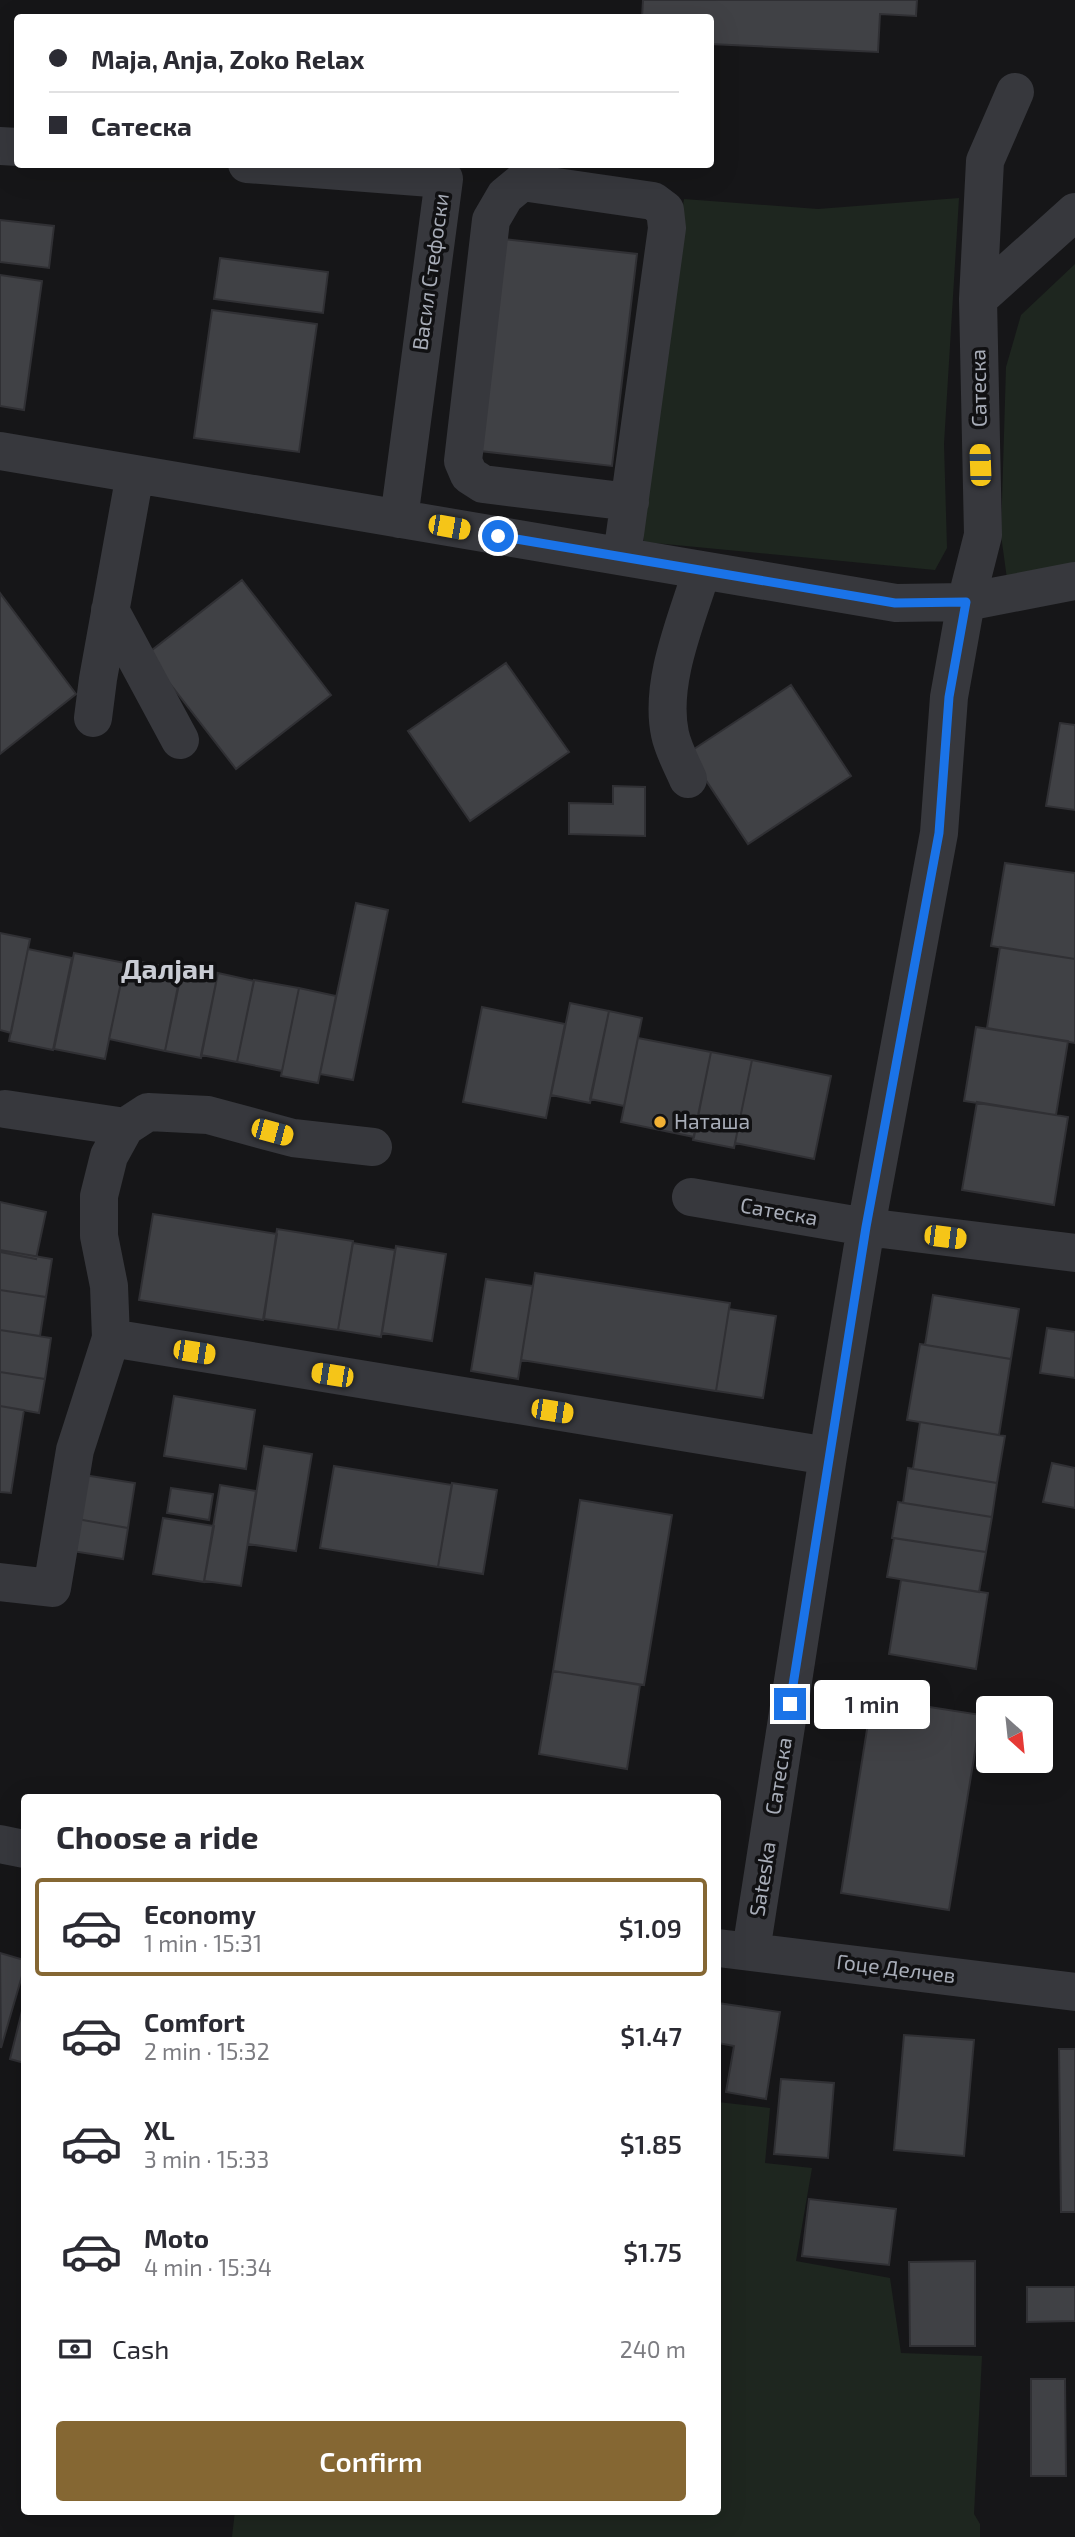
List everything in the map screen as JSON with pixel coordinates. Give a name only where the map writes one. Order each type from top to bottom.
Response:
[{"type":"street","name":"Сатеска","points":[[734,1949],[828,1456],[866,1227],[939,833],[949,697],[966,602],[983,535],[978,299],[985,161],[1015,92]]},
{"type":"street","name":"Васил Стефоски","points":[[300,168],[444,179],[399,519]]},
{"type":"street","points":[[622,556],[630,502],[667,228],[665,210],[653,201],[522,182],[505,196],[491,220],[463,461],[469,475],[483,484],[630,502]]},
{"type":"street","points":[[978,299],[1075,212]]},
{"type":"street","points":[[0,451],[895,603],[966,602],[1075,581]]},
{"type":"street","points":[[93,718],[135,474]]},
{"type":"street","points":[[688,779],[670,735],[667,700],[673,669],[702,570]]},
{"type":"street","points":[[110,610],[180,740]]},
{"type":"street","points":[[5,1109],[125,1127]]},
{"type":"street","points":[[0,1582],[52,1588],[75,1450],[111,1338],[109,1286],[99,1236],[99,1196],[109,1156],[125,1127],[148,1112],[208,1115],[293,1138],[373,1147]]},
{"type":"street","name":"Сатеска","points":[[691,1197],[866,1227],[1075,1254]]},
{"type":"street","name":"Sateska","points":[[734,1949],[866,1227]]},
{"type":"street","points":[[111,1338],[828,1456]]},
{"type":"street","points":[[0,1844],[21,1848]]},
{"type":"street","name":"Гоце Делчев","points":[[734,1949],[1075,1992]]},
{"type":"shaded area","points":[[959,198],[944,444],[947,548],[935,570],[644,542],[640,505],[684,199],[818,209]]},
{"type":"shaded area","points":[[1075,264],[1075,571],[1007,579],[1001,535],[1006,367],[1021,315]]},
{"type":"shaded area","points":[[721,2102],[770,2108],[765,2163],[812,2168],[796,2261],[890,2278],[901,2353],[982,2356],[974,2514],[980,2524],[980,2537],[232,2537],[235,2515],[721,2515]]},
{"type":"building","points":[[643,0],[917,0],[916,16],[880,14],[878,52],[714,44],[714,14],[642,14]]},
{"type":"building","points":[[0,220],[54,226],[49,268],[0,262]]},
{"type":"building","points":[[504,239],[637,254],[612,466],[480,451]]},
{"type":"building","points":[[220,258],[328,272],[323,313],[214,299]]},
{"type":"building","points":[[0,275],[42,281],[24,410],[0,406]]},
{"type":"building","points":[[212,310],[317,324],[299,452],[194,438]]},
{"type":"building","points":[[242,580],[331,695],[236,769],[147,654]]},
{"type":"building","points":[[0,593],[76,694],[0,754]]},
{"type":"building","points":[[506,663],[569,752],[470,821],[408,731]]},
{"type":"building","points":[[791,685],[851,776],[748,844],[688,753]]},
{"type":"building","points":[[1060,723],[1075,725],[1075,810],[1046,806]]},
{"type":"building","points":[[613,786],[645,787],[645,836],[569,834],[569,803],[613,804]]},
{"type":"building","points":[[1005,863],[1075,873],[1075,959],[991,946]]},
{"type":"building","points":[[356,903],[388,910],[353,1080],[320,1074]]},
{"type":"building","points":[[0,933],[30,939],[11,1033],[0,1030]]},
{"type":"building","points":[[1000,947],[1075,959],[1075,1043],[987,1028]]},
{"type":"building","points":[[28,949],[72,958],[53,1050],[9,1041]]},
{"type":"building","points":[[74,953],[125,963],[105,1059],[54,1049]]},
{"type":"building","points":[[126,959],[182,970],[165,1051],[109,1039]]},
{"type":"building","points":[[182,966],[218,973],[201,1058],[165,1051]]},
{"type":"building","points":[[218,973],[254,981],[237,1062],[201,1055]]},
{"type":"building","points":[[254,980],[299,988],[282,1071],[237,1062]]},
{"type":"building","points":[[299,988],[336,996],[318,1083],[281,1076]]},
{"type":"building","points":[[570,1003],[609,1011],[590,1103],[551,1095]]},
{"type":"building","points":[[482,1007],[565,1024],[546,1118],[463,1102]]},
{"type":"building","points":[[609,1011],[642,1018],[624,1106],[590,1099]]},
{"type":"building","points":[[976,1027],[1068,1041],[1056,1115],[964,1101]]},
{"type":"building","points":[[638,1038],[711,1052],[694,1137],[621,1122]]},
{"type":"building","points":[[711,1052],[752,1060],[734,1148],[693,1140]]},
{"type":"building","points":[[752,1060],[831,1076],[814,1159],[735,1143]]},
{"type":"building","points":[[977,1102],[1068,1117],[1054,1205],[962,1190]]},
{"type":"building","points":[[0,1202],[46,1212],[36,1259],[0,1252]]},
{"type":"building","points":[[153,1214],[277,1234],[263,1320],[139,1300]]},
{"type":"building","points":[[277,1229],[353,1241],[338,1330],[264,1319]]},
{"type":"building","points":[[353,1243],[395,1250],[381,1337],[338,1330]]},
{"type":"building","points":[[396,1246],[446,1254],[432,1341],[382,1333]]},
{"type":"building","points":[[0,1250],[52,1259],[46,1297],[0,1290]]},
{"type":"building","points":[[535,1273],[730,1303],[716,1391],[521,1360]]},
{"type":"building","points":[[486,1279],[533,1286],[518,1379],[471,1371]]},
{"type":"building","points":[[0,1290],[46,1297],[40,1336],[0,1330]]},
{"type":"building","points":[[933,1295],[1019,1309],[1011,1359],[925,1345]]},
{"type":"building","points":[[729,1309],[776,1316],[763,1398],[716,1391]]},
{"type":"building","points":[[1047,1328],[1075,1332],[1075,1378],[1040,1373]]},
{"type":"building","points":[[0,1330],[51,1338],[45,1379],[0,1372]]},
{"type":"building","points":[[920,1344],[1011,1359],[999,1435],[907,1420]]},
{"type":"building","points":[[0,1372],[45,1379],[39,1413],[0,1406]]},
{"type":"building","points":[[174,1396],[255,1410],[246,1469],[164,1456]]},
{"type":"building","points":[[0,1406],[24,1410],[11,1493],[0,1492]]},
{"type":"building","points":[[920,1422],[1005,1436],[997,1483],[913,1469]]},
{"type":"building","points":[[264,1446],[312,1454],[296,1551],[248,1544]]},
{"type":"building","points":[[1052,1463],[1075,1468],[1075,1508],[1043,1502]]},
{"type":"building","points":[[334,1466],[452,1485],[438,1567],[320,1548]]},
{"type":"building","points":[[908,1468],[997,1483],[992,1517],[903,1503]]},
{"type":"building","points":[[84,1475],[135,1483],[128,1528],[77,1519]]},
{"type":"building","points":[[452,1483],[497,1490],[483,1574],[438,1567]]},
{"type":"building","points":[[220,1485],[256,1491],[241,1586],[204,1581]]},
{"type":"building","points":[[171,1488],[213,1494],[209,1520],[167,1513]]},
{"type":"building","points":[[580,1500],[672,1515],[644,1685],[553,1671]]},
{"type":"building","points":[[898,1502],[992,1517],[986,1552],[892,1538]]},
{"type":"building","points":[[163,1518],[214,1526],[204,1582],[153,1574]]},
{"type":"building","points":[[77,1519],[128,1528],[123,1559],[72,1551]]},
{"type":"building","points":[[894,1538],[986,1552],[979,1592],[887,1577]]},
{"type":"building","points":[[901,1580],[988,1593],[976,1669],[889,1654]]},
{"type":"building","points":[[553,1671],[640,1685],[627,1769],[539,1754]]},
{"type":"building","points":[[872,1698],[976,1714],[976,1745],[949,1910],[841,1893]]},
{"type":"building","points":[[0,1953],[21,1959],[21,1979],[1,2048]]},
{"type":"building","points":[[721,2003],[780,2012],[766,2099],[726,2092],[734,2046],[721,2044]]},
{"type":"building","points":[[21,2015],[21,2062],[10,2059]]},
{"type":"building","points":[[904,2035],[974,2040],[964,2156],[894,2150]]},
{"type":"building","points":[[1059,2049],[1075,2049],[1075,2212],[1061,2212]]},
{"type":"building","points":[[781,2079],[834,2083],[828,2158],[774,2154]]},
{"type":"building","points":[[809,2199],[896,2209],[889,2265],[802,2256]]},
{"type":"building","points":[[975,2261],[975,2346],[910,2346],[909,2262]]},
{"type":"building","points":[[1027,2287],[1075,2287],[1075,2321],[1027,2322]]},
{"type":"building","points":[[1031,2379],[1065,2379],[1066,2476],[1031,2476]]},
{"type":"place","name":"Наташа","points":[[660,1122]]},
{"type":"district","name":"Далјан","points":[[168,969]]},
{"type":"route","points":[[498,536],[895,603],[966,602],[949,697],[939,833],[866,1227],[790,1704]]}]
